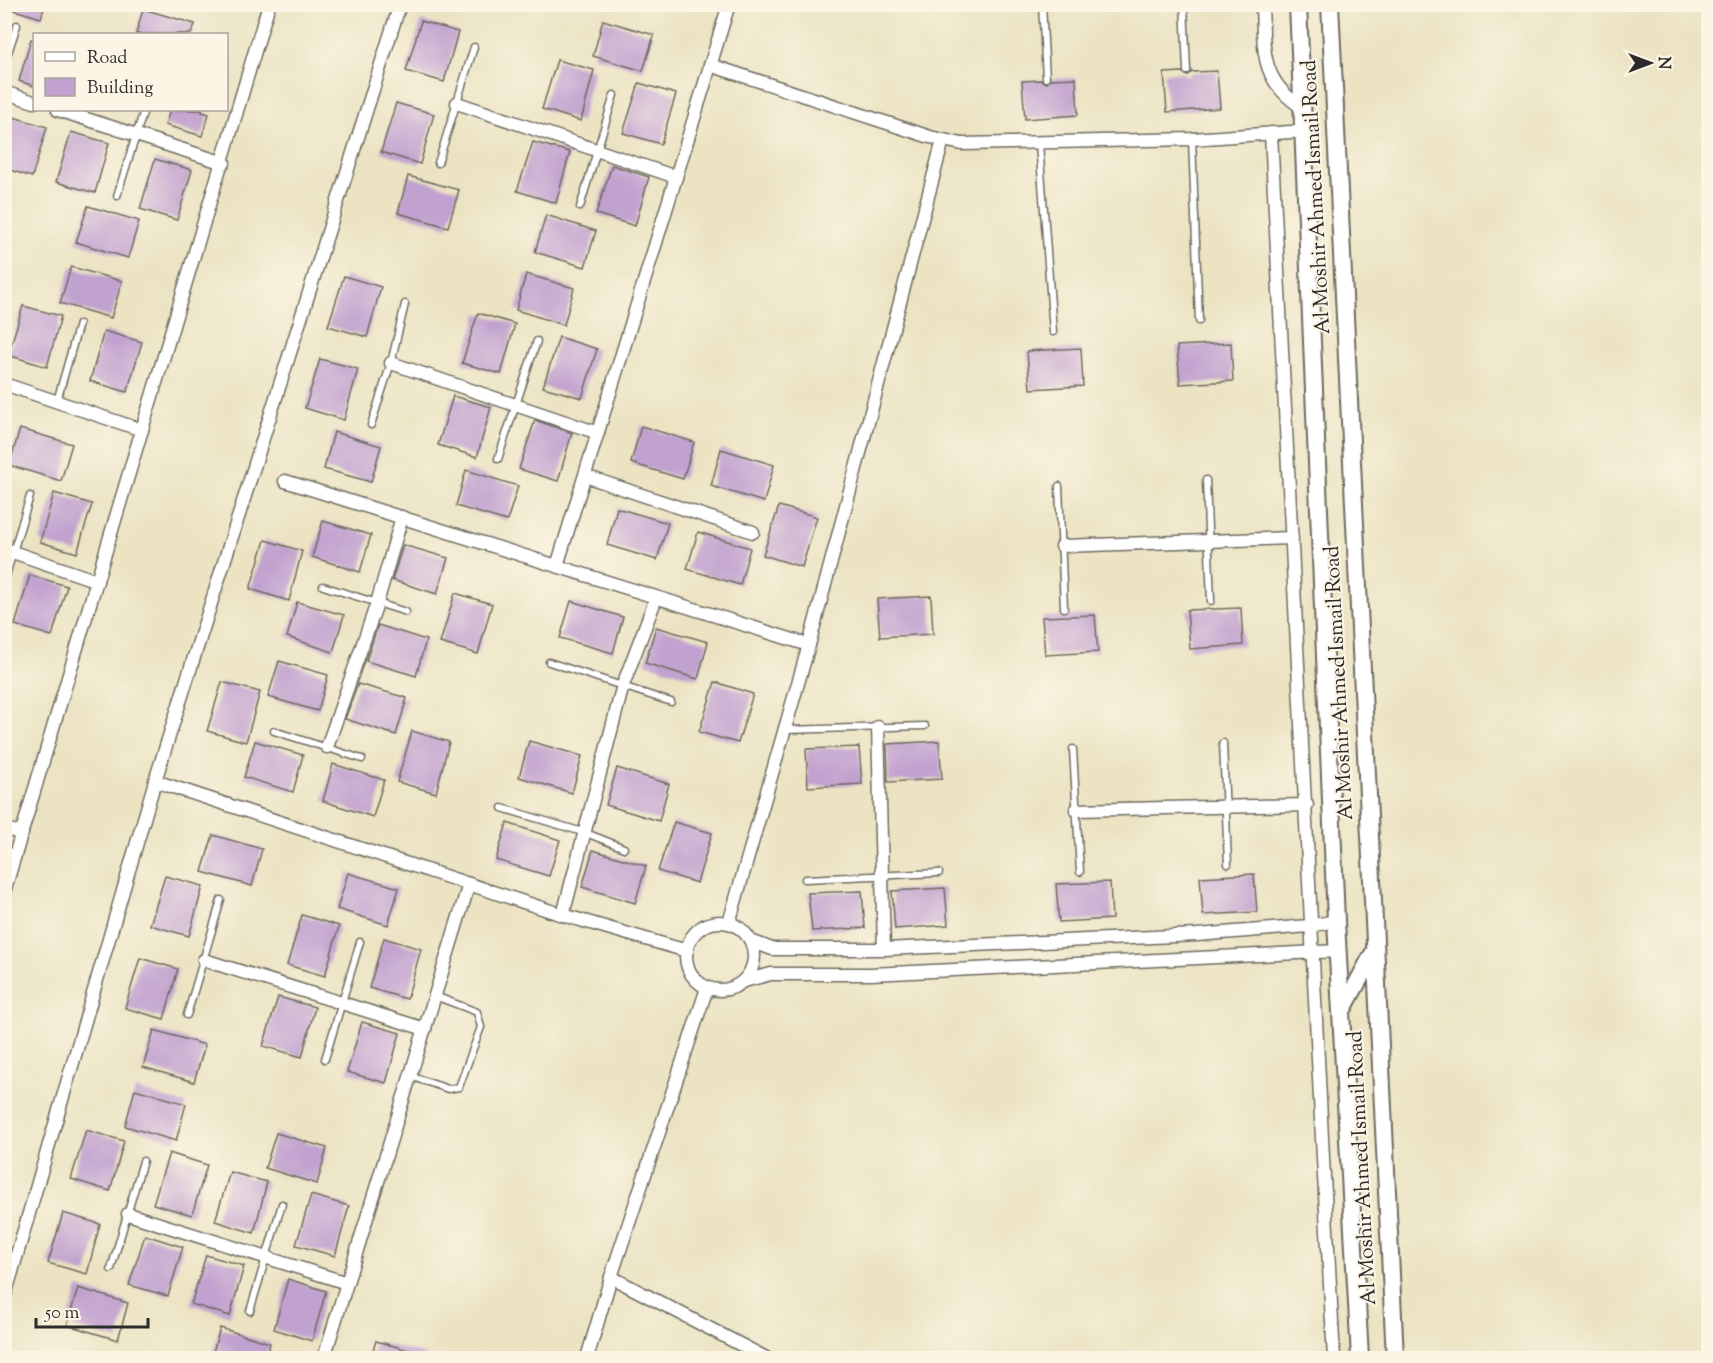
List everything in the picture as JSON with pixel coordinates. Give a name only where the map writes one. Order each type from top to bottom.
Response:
[{"type":"street","points":[[4,892],[224,163],[269,4]]},
{"type":"street","points":[[4,1299],[155,781],[400,4]]},
{"type":"street","points":[[557,566],[729,4]]},
{"type":"street","points":[[1262,4],[1264,57],[1271,79],[1285,97],[1303,108]]},
{"type":"street","name":"Al Moshir Ahmed Ismail Road","points":[[1298,4],[1336,921],[1360,1359]]},
{"type":"street","name":"Al Moshir Ahmed Ismail Road","points":[[1330,4],[1395,1359]]},
{"type":"street","points":[[710,65],[943,140],[962,144],[1192,139],[1304,132]]},
{"type":"street","points":[[4,92],[33,102]]},
{"type":"street","points":[[457,103],[676,177]]},
{"type":"street","points":[[61,111],[224,163]]},
{"type":"street","points":[[1271,133],[1307,805],[1309,927],[1334,1359]]},
{"type":"street","points":[[729,923],[809,645],[943,140]]},
{"type":"street","points":[[391,363],[598,433]]},
{"type":"street","points":[[4,384],[142,430]]},
{"type":"street","points":[[585,476],[753,532]]},
{"type":"street","points":[[285,481],[809,645]]},
{"type":"street","points":[[327,747],[377,603],[402,517]]},
{"type":"street","points":[[1062,546],[1292,538]]},
{"type":"street","points":[[9,550],[97,581]]},
{"type":"street","points":[[563,915],[623,685],[656,598]]},
{"type":"street","points":[[878,727],[884,949]]},
{"type":"street","points":[[155,781],[563,915],[687,951]]},
{"type":"street","points":[[1076,810],[1307,805]]},
{"type":"street","points":[[4,828],[22,834]]},
{"type":"street","points":[[324,1359],[469,884]]},
{"type":"street","points":[[1336,921],[1309,927],[1197,935],[884,949],[772,949],[751,941],[742,930],[729,923],[716,922],[702,927],[692,937],[687,951],[688,966],[695,979],[707,988],[720,990],[733,988],[744,981],[771,974],[871,974],[1338,951]]},
{"type":"street","points":[[744,981],[753,962],[751,941]]},
{"type":"street","points":[[1341,1013],[1375,951]]},
{"type":"street","points":[[204,960],[425,1029]]},
{"type":"street","points":[[587,1359],[611,1277],[707,988]]},
{"type":"street","points":[[128,1214],[347,1283]]},
{"type":"street","points":[[611,1277],[766,1359]]},
{"type":"lane","points":[[1042,4],[1046,78]]},
{"type":"lane","points":[[1184,4],[1187,71]]},
{"type":"lane","points":[[4,65],[17,25]]},
{"type":"lane","points":[[438,163],[474,46]]},
{"type":"lane","points":[[580,207],[614,95]]},
{"type":"lane","points":[[117,196],[144,111]]},
{"type":"lane","points":[[1192,139],[1199,321]]},
{"type":"lane","points":[[1039,143],[1053,332]]},
{"type":"lane","points":[[371,425],[391,363],[405,304]]},
{"type":"lane","points":[[57,401],[80,324]]},
{"type":"lane","points":[[498,459],[537,341]]},
{"type":"lane","points":[[1206,480],[1211,601]]},
{"type":"lane","points":[[1059,486],[1064,608]]},
{"type":"lane","points":[[4,582],[9,550],[30,495]]},
{"type":"lane","points":[[323,586],[406,612]]},
{"type":"lane","points":[[549,662],[671,702]]},
{"type":"lane","points":[[785,730],[925,726]]},
{"type":"lane","points":[[274,731],[362,759]]},
{"type":"lane","points":[[1223,743],[1228,864]]},
{"type":"lane","points":[[1073,749],[1080,872]]},
{"type":"lane","points":[[502,808],[586,833],[624,848]]},
{"type":"lane","points":[[805,879],[939,873]]},
{"type":"lane","points":[[187,1015],[221,900]]},
{"type":"lane","points":[[325,1059],[360,942]]},
{"type":"lane","points":[[410,1076],[448,1089],[459,1087],[481,1027],[477,1012],[435,996]]},
{"type":"lane","points":[[111,1269],[143,1161]]},
{"type":"lane","points":[[250,1311],[282,1204]]},
{"type":"building","points":[[8,4],[45,4],[41,18],[7,8]]},
{"type":"building","points":[[143,9],[195,24],[191,33],[136,33]]},
{"type":"building","points":[[603,20],[654,35],[643,71],[593,56]]},
{"type":"building","points":[[421,21],[458,32],[444,82],[406,71]]},
{"type":"building","points":[[31,39],[33,40],[33,86],[19,81]]},
{"type":"building","points":[[557,60],[594,70],[581,121],[542,109]]},
{"type":"building","points":[[1217,71],[1220,108],[1167,112],[1164,73],[1182,72],[1187,76],[1192,72]]},
{"type":"building","points":[[1076,78],[1078,115],[1025,119],[1022,81],[1041,80],[1047,83],[1051,79]]},
{"type":"building","points":[[639,83],[676,94],[661,144],[623,133]]},
{"type":"building","points":[[396,103],[434,114],[420,164],[381,152]]},
{"type":"building","points":[[170,111],[202,111],[209,114],[202,136],[165,125]]},
{"type":"building","points":[[10,116],[47,127],[32,177],[4,168],[4,134]]},
{"type":"building","points":[[71,132],[109,143],[95,193],[56,182]]},
{"type":"building","points":[[533,142],[570,152],[556,203],[517,191]]},
{"type":"building","points":[[155,159],[192,170],[177,220],[140,209]]},
{"type":"building","points":[[612,165],[649,177],[635,226],[596,214]]},
{"type":"building","points":[[408,176],[459,190],[448,227],[398,213]]},
{"type":"building","points":[[88,206],[139,221],[128,258],[76,242]]},
{"type":"building","points":[[546,215],[596,231],[585,267],[535,252]]},
{"type":"building","points":[[71,267],[122,281],[111,318],[60,303]]},
{"type":"building","points":[[526,274],[574,288],[564,325],[516,310]]},
{"type":"building","points":[[344,276],[381,287],[367,337],[328,326]]},
{"type":"building","points":[[23,306],[61,316],[47,367],[8,355]]},
{"type":"building","points":[[478,313],[515,324],[501,374],[462,363]]},
{"type":"building","points":[[104,331],[142,342],[127,392],[90,381]]},
{"type":"building","points":[[559,337],[597,349],[582,398],[543,387]]},
{"type":"building","points":[[1231,343],[1233,381],[1180,384],[1177,346]]},
{"type":"building","points":[[1081,348],[1083,386],[1030,389],[1027,351]]},
{"type":"building","points":[[320,359],[358,369],[344,420],[305,408]]},
{"type":"building","points":[[453,396],[491,407],[477,457],[438,445]]},
{"type":"building","points":[[535,420],[572,433],[558,481],[519,469]]},
{"type":"building","points":[[641,426],[694,442],[683,479],[631,463]]},
{"type":"building","points":[[20,429],[72,444],[61,481],[9,465]]},
{"type":"building","points":[[334,432],[381,446],[371,482],[324,469]]},
{"type":"building","points":[[721,449],[774,465],[764,502],[711,486]]},
{"type":"building","points":[[466,470],[518,486],[507,521],[456,506]]},
{"type":"building","points":[[54,493],[92,504],[77,553],[40,542]]},
{"type":"building","points":[[779,506],[817,517],[802,567],[763,555]]},
{"type":"building","points":[[617,508],[668,523],[657,560],[607,545]]},
{"type":"building","points":[[323,521],[371,535],[360,572],[312,557]]},
{"type":"building","points":[[698,532],[750,548],[740,585],[687,569]]},
{"type":"building","points":[[265,540],[302,551],[289,601],[250,589]]},
{"type":"building","points":[[403,545],[448,558],[437,594],[392,580]]},
{"type":"building","points":[[30,575],[67,586],[52,636],[15,625]]},
{"type":"building","points":[[455,593],[492,604],[478,654],[440,643]]},
{"type":"building","points":[[931,596],[933,634],[880,637],[877,599]]},
{"type":"building","points":[[571,601],[623,617],[613,653],[560,638]]},
{"type":"building","points":[[297,602],[344,615],[333,652],[287,637]]},
{"type":"building","points":[[1241,608],[1243,645],[1190,649],[1187,610]]},
{"type":"building","points":[[1095,615],[1098,652],[1045,655],[1042,617]]},
{"type":"building","points":[[378,625],[426,640],[416,676],[366,661]]},
{"type":"building","points":[[656,627],[708,642],[698,679],[645,663]]},
{"type":"building","points":[[279,661],[328,675],[318,711],[268,697]]},
{"type":"building","points":[[222,682],[260,692],[246,742],[207,731]]},
{"type":"building","points":[[715,682],[753,694],[738,743],[699,732]]},
{"type":"building","points":[[358,684],[407,698],[396,735],[345,719]]},
{"type":"building","points":[[412,731],[449,742],[436,793],[397,782]]},
{"type":"building","points":[[255,741],[303,755],[293,792],[244,777]]},
{"type":"building","points":[[529,741],[582,756],[572,793],[519,777]]},
{"type":"building","points":[[939,741],[942,779],[888,782],[887,744]]},
{"type":"building","points":[[859,747],[862,784],[808,787],[806,749]]},
{"type":"building","points":[[333,764],[384,780],[373,817],[323,801]]},
{"type":"building","points":[[617,768],[669,784],[659,821],[606,805]]},
{"type":"building","points":[[674,822],[712,833],[697,883],[658,871]]},
{"type":"building","points":[[507,823],[560,840],[549,876],[496,860]]},
{"type":"building","points":[[213,835],[262,849],[252,886],[202,872]]},
{"type":"building","points":[[593,850],[646,866],[635,903],[582,887]]},
{"type":"building","points":[[348,873],[399,888],[388,925],[337,909]]},
{"type":"building","points":[[1254,874],[1257,912],[1203,915],[1200,877]]},
{"type":"building","points":[[165,876],[203,886],[189,936],[150,925]]},
{"type":"building","points":[[1110,882],[1112,919],[1059,922],[1056,884]]},
{"type":"building","points":[[945,888],[948,925],[895,929],[892,891]]},
{"type":"building","points":[[862,891],[865,928],[812,931],[808,893]]},
{"type":"building","points":[[302,915],[339,926],[325,976],[287,965]]},
{"type":"building","points":[[384,938],[421,949],[407,999],[369,988]]},
{"type":"building","points":[[140,958],[178,969],[164,1019],[125,1008]]},
{"type":"building","points":[[278,997],[315,1007],[302,1057],[263,1046]]},
{"type":"building","points":[[362,1022],[400,1033],[386,1083],[347,1072]]},
{"type":"building","points":[[154,1030],[205,1045],[194,1082],[143,1067]]},
{"type":"building","points":[[135,1089],[186,1104],[176,1141],[125,1126]]},
{"type":"building","points":[[86,1130],[124,1141],[110,1191],[71,1179]]},
{"type":"building","points":[[276,1133],[327,1148],[317,1184],[265,1168]]},
{"type":"building","points":[[169,1153],[207,1165],[192,1215],[153,1204]]},
{"type":"building","points":[[230,1172],[267,1182],[254,1233],[215,1221]]},
{"type":"building","points":[[311,1195],[349,1206],[335,1256],[296,1245]]},
{"type":"building","points":[[63,1213],[100,1224],[87,1274],[48,1263]]},
{"type":"building","points":[[145,1235],[183,1247],[168,1296],[129,1285]]},
{"type":"building","points":[[206,1255],[244,1266],[230,1316],[191,1304]]},
{"type":"building","points":[[288,1279],[326,1291],[312,1341],[274,1329]]},
{"type":"building","points":[[78,1288],[128,1303],[118,1340],[67,1325]]},
{"type":"building","points":[[220,1328],[270,1343],[266,1359],[211,1359]]},
{"type":"building","points":[[376,1341],[426,1355],[425,1359],[380,1359],[371,1356]]}]
